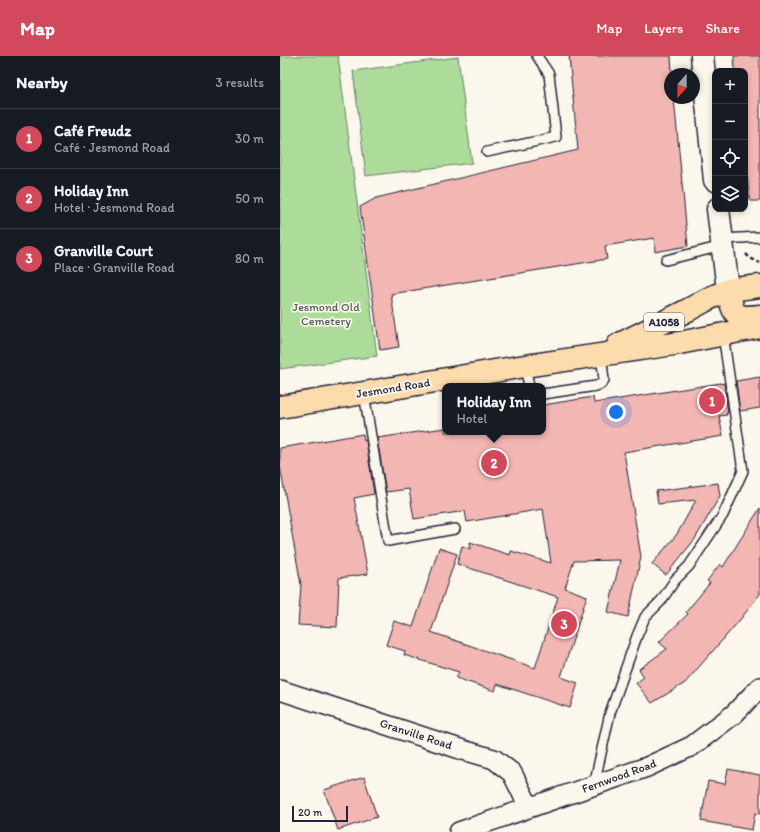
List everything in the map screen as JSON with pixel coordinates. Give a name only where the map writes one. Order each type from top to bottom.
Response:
[{"type":"highway","name":"Jesmond Road","points":[[601,354],[728,290],[760,286]]},
{"type":"highway","points":[[728,290],[733,311],[739,316],[747,318],[760,316]]},
{"type":"highway","name":"Jesmond Road","points":[[460,383],[527,376],[601,354],[674,344],[725,343],[760,327]]},
{"type":"highway","name":"Jesmond Road","points":[[280,407],[364,393],[442,385]]},
{"type":"main road","points":[[702,56],[715,176]]},
{"type":"main road","points":[[718,212],[728,290]]},
{"type":"street","name":"Fernwood Road","points":[[459,832],[647,767],[692,746],[734,714],[760,686]]},
{"type":"street","name":"Granville Road","points":[[280,690],[494,759],[512,773],[529,807]]},
{"type":"lane","points":[[486,152],[556,138],[549,74],[537,56]]},
{"type":"lane","points":[[666,260],[721,242],[760,237]]},
{"type":"lane","points":[[594,785],[610,713],[636,636],[645,616],[661,601],[675,580],[689,566],[722,515],[743,471],[725,343]]},
{"type":"lane","points":[[546,394],[601,384],[604,380],[601,354]]},
{"type":"lane","points":[[364,393],[388,541],[454,529]]},
{"type":"path","points":[[746,254],[750,258],[760,263]]},
{"type":"green space","name":"Jesmond Old Cemetery","points":[[280,56],[338,56],[377,356],[280,369]]},
{"type":"green space","points":[[458,57],[472,163],[366,176],[353,71]]},
{"type":"building","points":[[569,56],[671,56],[672,68],[664,68],[664,104],[675,104],[688,246],[655,252],[654,238],[605,246],[607,259],[391,294],[399,347],[380,350],[360,207],[376,198],[578,150]]},
{"type":"building","points":[[734,56],[760,56],[760,201],[750,201],[748,184],[748,68],[735,68]]},
{"type":"building","points":[[760,377],[760,408],[740,411],[736,381]]},
{"type":"building","points":[[724,383],[728,413],[726,413],[727,415],[719,416],[723,436],[624,452],[641,557],[628,617],[608,612],[620,560],[574,561],[565,588],[587,596],[561,677],[578,683],[570,708],[497,684],[495,691],[456,678],[459,672],[404,655],[405,651],[386,645],[394,621],[413,627],[439,548],[457,554],[431,632],[535,668],[558,597],[457,564],[462,546],[471,549],[470,542],[510,555],[511,551],[551,563],[543,509],[467,522],[465,511],[414,519],[409,489],[386,492],[377,438],[442,428],[442,435],[546,435],[546,405],[593,397],[594,403]]},
{"type":"building","points":[[363,434],[364,441],[366,440],[374,494],[354,498],[368,574],[339,578],[337,627],[298,625],[301,585],[280,466],[280,448]]},
{"type":"building","points":[[718,483],[720,496],[695,539],[666,575],[652,564],[677,534],[696,500],[658,504],[656,491]]},
{"type":"building","points":[[760,508],[760,594],[739,621],[685,683],[652,703],[636,683],[644,677],[639,669],[667,649],[659,642],[688,614],[686,612],[710,583],[707,581],[720,564],[723,567]]},
{"type":"building","points":[[728,769],[760,775],[760,814],[755,813],[752,830],[701,821],[708,781],[725,784]]},
{"type":"building","points":[[364,777],[377,817],[338,830],[324,790]]},
{"type":"place","name":"Café Freudz","points":[[712,401]]},
{"type":"place","name":"Holiday Inn","points":[[494,463]]},
{"type":"place","name":"Granville Court","points":[[564,624]]}]
